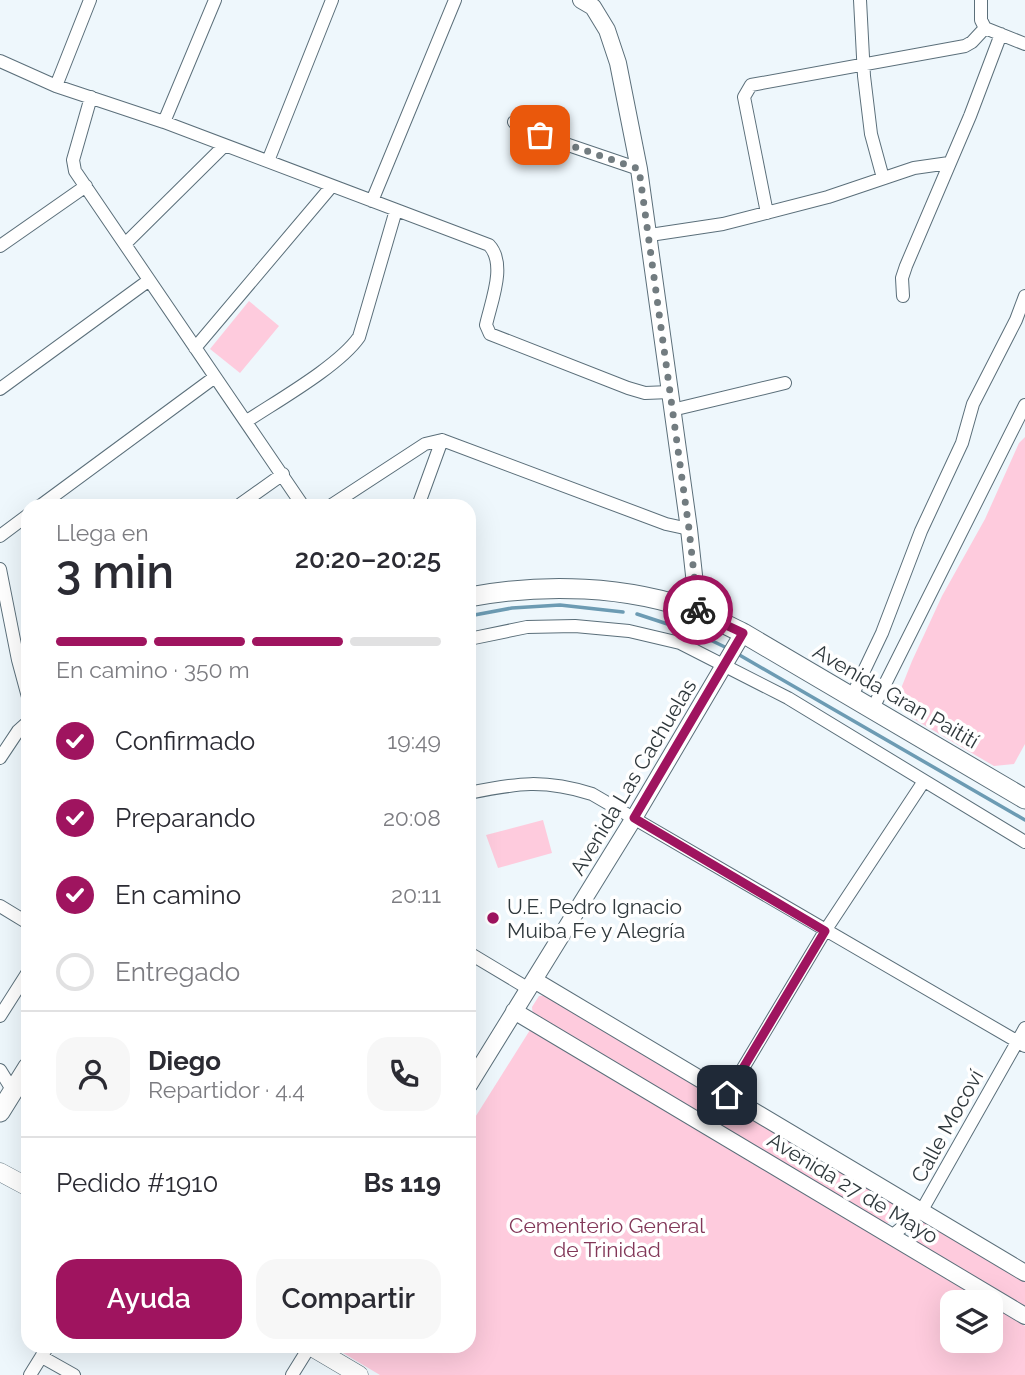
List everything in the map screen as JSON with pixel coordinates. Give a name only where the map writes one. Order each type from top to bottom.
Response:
[{"type":"main road","name":"Avenida Gran Paitití","points":[[476,596],[528,588],[589,590],[650,599],[698,612],[733,650],[852,696],[1025,799]]},
{"type":"main road","points":[[0,1112],[21,1078]]},
{"type":"main road","points":[[0,1172],[21,1183]]},
{"type":"main road","points":[[322,1353],[359,1375]]},
{"type":"street","points":[[56,86],[90,0]]},
{"type":"street","points":[[164,122],[215,0]]},
{"type":"street","points":[[268,161],[332,0]]},
{"type":"street","points":[[372,201],[455,0]]},
{"type":"street","points":[[860,0],[871,135],[883,178]]},
{"type":"street","points":[[981,0],[981,20],[985,28],[1025,44]]},
{"type":"street","points":[[591,2],[607,30],[618,63],[639,169],[650,235],[698,612]]},
{"type":"street","points":[[767,213],[744,97],[751,85],[965,46],[985,28]]},
{"type":"street","points":[[903,296],[902,278],[1001,34]]},
{"type":"street","points":[[0,61],[56,86],[164,122],[489,245],[496,252],[498,267],[486,325],[490,334],[628,388],[645,393],[670,391]]},
{"type":"street","points":[[91,97],[73,160],[75,171],[299,499]]},
{"type":"street","points":[[514,122],[540,135],[639,169]]},
{"type":"street","points":[[125,244],[224,146]]},
{"type":"street","points":[[650,235],[723,224],[828,197],[914,168],[949,163]]},
{"type":"street","points":[[0,246],[86,186]]},
{"type":"street","points":[[195,348],[331,187]]},
{"type":"street","points":[[247,421],[331,364],[354,345],[359,337],[396,210]]},
{"type":"street","points":[[0,389],[148,281]]},
{"type":"street","points":[[852,696],[882,633],[921,531],[962,443],[973,404],[1011,331],[1025,296]]},
{"type":"street","points":[[49,499],[215,377]]},
{"type":"street","points":[[673,410],[785,383]]},
{"type":"street","points":[[873,708],[1025,405]]},
{"type":"street","points":[[341,499],[425,444],[442,440],[666,524],[689,529]]},
{"type":"street","points":[[421,499],[442,440]]},
{"type":"street","points":[[248,499],[283,474]]},
{"type":"street","points":[[0,536],[21,520]]},
{"type":"street","points":[[0,569],[21,648]]},
{"type":"street","points":[[476,638],[527,627],[575,626],[629,631],[680,643],[733,650],[788,698],[1025,842]]},
{"type":"street","name":"Avenida Las Cachuelas","points":[[476,1073],[634,818],[733,650]]},
{"type":"street","points":[[0,758],[21,728]]},
{"type":"street","points":[[727,1095],[825,931],[924,781]]},
{"type":"street","points":[[476,792],[517,784],[541,783],[566,786],[592,794],[1021,1044]]},
{"type":"street","points":[[0,906],[21,919]]},
{"type":"street","name":"Avenida 27 de Mayo","points":[[476,957],[727,1095],[1025,1273]]},
{"type":"street","points":[[0,1016],[21,983]]},
{"type":"street","name":"Avenida 27 de Mayo","points":[[514,1011],[1025,1316]]},
{"type":"street","name":"Calle Mocoví","points":[[892,1236],[922,1210],[1021,1044],[1025,1028]]},
{"type":"street","points":[[0,1070],[13,1091]]},
{"type":"street","points":[[30,1375],[44,1353]]},
{"type":"street","points":[[47,1353],[74,1375]]},
{"type":"street","points":[[292,1375],[306,1353]]},
{"type":"green space","points":[[249,301],[279,326],[240,373],[210,349]]},
{"type":"green space","points":[[1025,437],[1025,744],[1014,764],[994,766],[912,718],[900,702],[902,686],[942,596],[985,519],[1019,443]]},
{"type":"green space","points":[[543,820],[552,853],[498,868],[486,835]]},
{"type":"green space","points":[[546,995],[896,1204],[897,1213],[888,1223],[879,1222],[533,1016],[532,1007],[539,996]]},
{"type":"green space","name":"Cementerio General de Trinidad","points":[[530,1030],[965,1290],[940,1290],[940,1353],[1003,1353],[1003,1312],[1025,1326],[1025,1375],[380,1375],[343,1353],[476,1353],[476,1116]]},
{"type":"green space","points":[[924,1222],[1025,1278],[1025,1310],[1003,1297],[1003,1290],[992,1290],[915,1243],[913,1236]]},
{"type":"waterway","points":[[476,615],[512,608],[560,605],[623,612]]},
{"type":"waterway","points":[[637,614],[698,634],[729,649]]},
{"type":"waterway","points":[[736,653],[1025,820]]},
{"type":"way so far","points":[[540,135],[639,169],[650,235],[698,610]]},
{"type":"place","name":"U.E. Pedro Ignacio Muiba Fe y Alegría","points":[[493,918]]},
{"type":"route","points":[[698,610],[743,633],[634,818],[825,931],[727,1095]]}]
